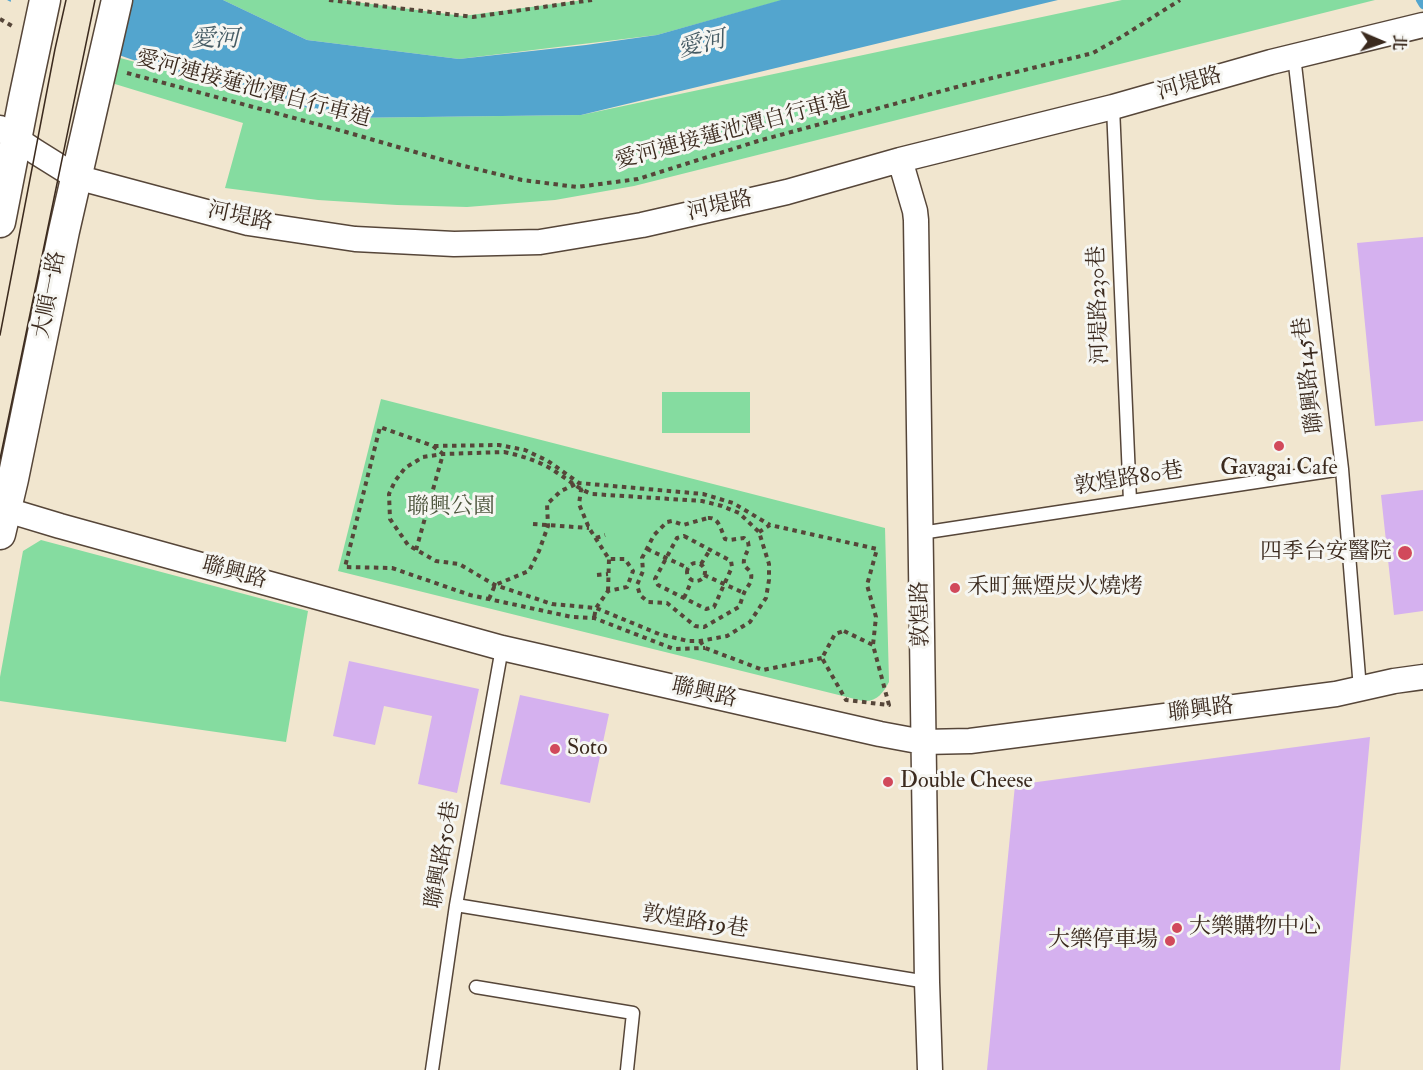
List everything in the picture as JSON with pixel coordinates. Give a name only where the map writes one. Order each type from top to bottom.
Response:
[{"type":"street","name":"大順一路","points":[[2,518],[76,177],[111,63],[117,0]]},
{"type":"street","points":[[0,222],[5,136],[33,17]]},
{"type":"street","name":"河堤路","points":[[5,136],[76,177],[248,223],[355,239],[454,244],[530,243],[642,225],[787,192],[900,160],[1113,107],[1294,56],[1423,25]]},
{"type":"street","name":"敦煌路","points":[[900,160],[916,220],[930,1070]]},
{"type":"street","name":"聯興路","points":[[2,518],[60,526],[502,648],[923,742],[970,741],[1319,696],[1423,677]]},
{"type":"lane","name":"聯興路145巷","points":[[1294,56],[1342,469],[1360,689]]},
{"type":"lane","name":"河堤路230巷","points":[[1113,107],[1130,501]]},
{"type":"lane","name":"敦煌路80巷","points":[[921,533],[1342,469]]},
{"type":"lane","name":"聯興路50巷","points":[[432,1070],[456,905],[502,648]]},
{"type":"lane","name":"敦煌路19巷","points":[[456,905],[927,982]]},
{"type":"lane","points":[[476,987],[633,1013],[627,1070]]},
{"type":"path","points":[[329,0],[473,17],[592,0]]},
{"type":"path","name":"愛河連接蓮池潭自行車道","points":[[111,63],[460,165],[522,180],[577,187],[638,179],[758,141],[1093,52],[1123,36],[1179,0]]},
{"type":"path","points":[[0,19],[33,17]]},
{"type":"path","points":[[443,454],[433,446],[380,427],[345,567],[392,568],[470,595],[572,617],[594,618],[674,649],[705,648],[762,670],[822,658],[836,634],[844,631],[873,645]]},
{"type":"path","points":[[433,446],[499,445],[525,450],[548,461],[579,483]]},
{"type":"path","points":[[504,452],[529,458],[555,471],[574,485],[592,494],[702,501],[739,513],[759,532],[769,564],[766,598],[750,622],[727,636],[688,641],[660,634],[596,608],[552,604],[495,585],[459,564],[436,561],[408,545],[390,519],[389,494],[395,481],[405,468],[423,457],[504,452]]},
{"type":"path","points":[[416,550],[443,454]]},
{"type":"path","points":[[489,599],[495,585],[529,571],[548,526],[547,504],[561,490],[579,483],[704,494],[733,503],[770,525],[877,549],[867,585],[876,617],[873,645],[889,705],[846,700],[822,658]]},
{"type":"path","points":[[588,484],[581,490],[579,504],[589,528],[609,560],[608,591],[596,608],[594,618]]},
{"type":"path","points":[[713,518],[716,519],[725,539],[744,538],[748,542],[749,548],[743,559],[744,565],[751,573],[752,580],[739,607],[704,627],[695,626],[667,603],[648,602],[640,595],[637,585],[643,571],[642,558],[647,549],[654,535],[667,522],[672,521],[683,525],[713,518]]},
{"type":"path","points":[[533,524],[589,528]]},
{"type":"path","points":[[759,532],[770,525]]},
{"type":"path","points":[[596,538],[605,536]]},
{"type":"path","points":[[684,536],[710,550],[731,561],[732,567],[714,607],[706,609],[658,585],[655,579],[677,538],[684,536]]},
{"type":"path","points":[[647,549],[688,568]]},
{"type":"path","points":[[700,565],[710,550]]},
{"type":"path","points":[[609,560],[625,559],[633,571]]},
{"type":"path","points":[[692,580],[687,573],[688,568],[695,563],[704,569],[704,575]]},
{"type":"path","points":[[633,571],[643,571]]},
{"type":"path","points":[[608,591],[627,587],[633,571]]},
{"type":"path","points":[[597,575],[608,574]]},
{"type":"path","points":[[704,575],[744,593]]},
{"type":"path","points":[[692,580],[698,580],[704,575]]},
{"type":"path","points":[[684,598],[692,580]]},
{"type":"path","points":[[700,641],[705,648]]},
{"type":"green space","points":[[223,0],[340,0],[463,16],[584,0],[783,0],[657,35],[459,59],[307,40]]},
{"type":"green space","points":[[1122,0],[1375,0],[634,186],[555,200],[467,207],[318,200],[225,188],[243,123],[105,81],[109,55],[344,118],[581,115]]},
{"type":"green space","points":[[662,392],[750,392],[750,433],[662,433]]},
{"type":"green space","name":"聯興公園","points":[[381,399],[885,528],[889,682],[879,696],[863,701],[338,571]]},
{"type":"green space","points":[[41,540],[308,611],[286,742],[0,701],[0,677],[23,551]]},
{"type":"water","name":"愛河","points":[[7,0],[223,0],[307,40],[459,59],[657,35],[781,0],[1058,0],[581,115],[344,118],[136,61],[96,47]]},
{"type":"pier","points":[[11,0],[128,0],[94,50],[10,5]]},
{"type":"building","points":[[1423,237],[1423,421],[1375,426],[1357,243]]},
{"type":"building","name":"四季台安醫院","points":[[1423,490],[1423,611],[1394,615],[1381,495]]},
{"type":"building","points":[[349,661],[479,689],[457,793],[418,784],[432,716],[384,706],[375,745],[333,736]]},
{"type":"building","name":"Soto","points":[[520,695],[609,714],[590,803],[500,784]]},
{"type":"building","name":"大樂購物中心","points":[[1370,737],[1340,1070],[987,1070],[1015,785]]},
{"type":"waterway","points":[[1420,0],[1423,5]]},
{"type":"tram line","points":[[0,335],[66,0]]},
{"type":"tram line","points":[[0,459],[95,0]]},
{"type":"place","name":"Gavagai Cafe","points":[[1279,446]]},
{"type":"place","name":"四季台安醫院","points":[[1405,553]]},
{"type":"place","name":"禾町無煙炭火燒烤","points":[[955,588]]},
{"type":"place","name":"Soto","points":[[555,749]]},
{"type":"place","name":"Double Cheese","points":[[888,782]]},
{"type":"place","name":"大樂購物中心","points":[[1177,928]]},
{"type":"place","name":"大樂停車場","points":[[1170,941]]}]
